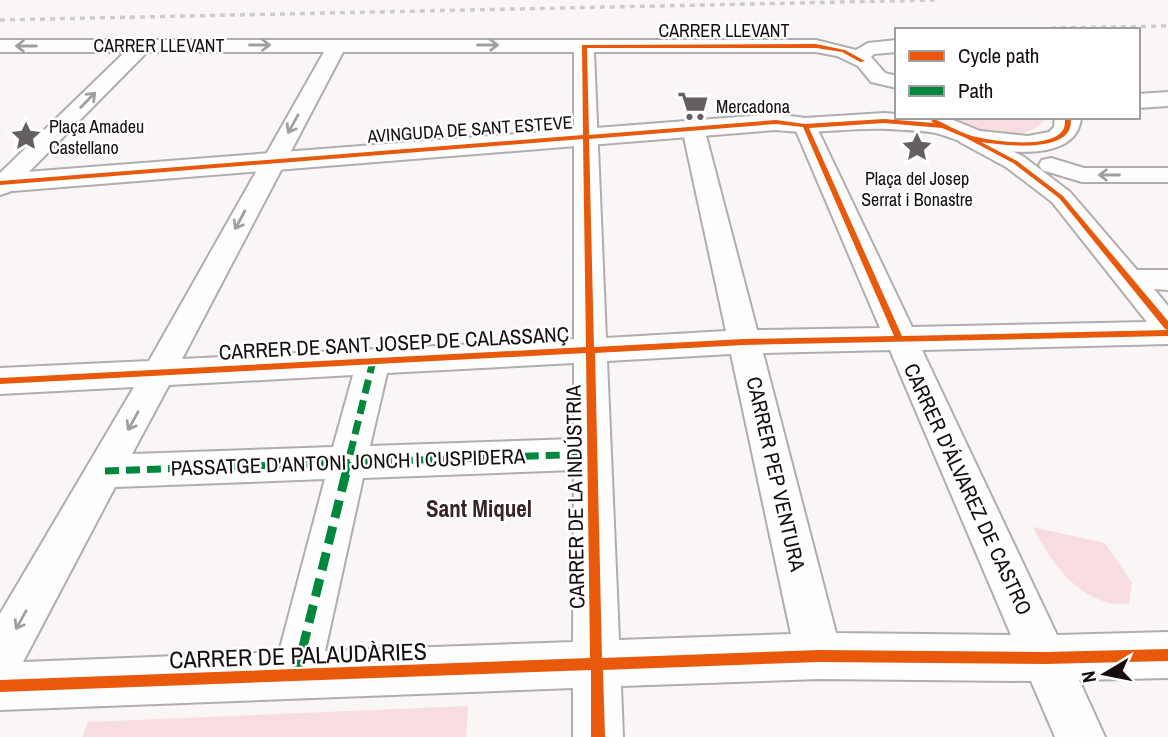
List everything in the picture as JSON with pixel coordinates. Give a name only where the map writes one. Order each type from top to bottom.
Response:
[{"type":"street","points":[[2,184],[143,45]]},
{"type":"street","points":[[0,658],[159,374],[272,160],[337,45]]},
{"type":"street","name":"CARRER LLEVANT","points":[[0,46],[816,46],[843,51],[862,61],[878,78],[895,82]]},
{"type":"street","name":"CARRER DE LA INDÚSTRIA","points":[[584,46],[598,737]]},
{"type":"street","points":[[862,61],[863,54],[868,49],[895,46]]},
{"type":"street","points":[[1140,88],[1168,86]]},
{"type":"street","points":[[1140,101],[1168,99]]},
{"type":"street","name":"AVINGUDA DE SANT ESTEVE","points":[[2,184],[272,160],[776,122],[797,116],[872,109],[895,102]]},
{"type":"street","name":"AVINGUDA DE SANT ESTEVE","points":[[776,122],[804,126],[884,121],[935,122],[968,136],[1017,144],[1062,128]]},
{"type":"street","name":"CARRER D'ÁLVAREZ DE CASTRO","points":[[804,126],[1080,737]]},
{"type":"street","name":"CARRER PEP VENTURA","points":[[693,128],[819,656]]},
{"type":"street","points":[[1061,197],[1050,154],[1062,128]]},
{"type":"street","points":[[968,136],[1016,162],[1061,197],[1168,327]]},
{"type":"street","points":[[1051,165],[1082,175],[1168,175]]},
{"type":"street","points":[[1128,279],[1168,280]]},
{"type":"street","name":"CARRER DE SANT JOSEP DE CALASSANÇ","points":[[0,381],[744,342],[1168,333]]},
{"type":"street","points":[[296,674],[373,361]]},
{"type":"street","name":"PASSATGE D'ANTONI JONCH I CUSPIDERA","points":[[105,471],[592,454]]},
{"type":"street","name":"CARRER DE PALAUDÀRIES","points":[[0,686],[597,662],[819,656],[1045,658],[1168,654]]},
{"type":"shaded area","points":[[950,119],[1044,119],[1035,128],[1010,134],[983,132]]},
{"type":"shaded area","points":[[1033,527],[1105,543],[1132,583],[1129,604],[1097,599],[1070,581],[1049,555]]},
{"type":"shaded area","points":[[468,706],[466,737],[82,737],[88,722]]},
{"type":"railway","points":[[0,20],[937,0]]},
{"type":"railway","points":[[1051,28],[1168,26]]},
{"type":"marked path","points":[[296,675],[373,361]]},
{"type":"marked path","points":[[105,471],[592,454]]},
{"type":"cycle path","points":[[598,737],[584,46],[816,46],[843,51],[862,61]]},
{"type":"cycle path","points":[[934,121],[969,137],[1029,144],[1059,137],[1067,129],[1068,119]]},
{"type":"cycle path","points":[[0,183],[776,122],[805,126],[884,121],[943,126]]},
{"type":"cycle path","points":[[805,126],[899,338]]},
{"type":"cycle path","points":[[968,137],[1015,162],[1061,197],[1168,327]]},
{"type":"cycle path","points":[[0,381],[744,342],[1168,333]]},
{"type":"cycle path","points":[[0,686],[819,656],[1045,658],[1168,655]]},
{"type":"place","name":"Mercadona","points":[[693,106]]},
{"type":"place","name":"Plaça Amadeu Castellano","points":[[26,136]]},
{"type":"place","name":"Plaça del Josep Serrat i Bonastre","points":[[917,147]]},
{"type":"district","name":"Sant Miquel","points":[[479,508]]}]
